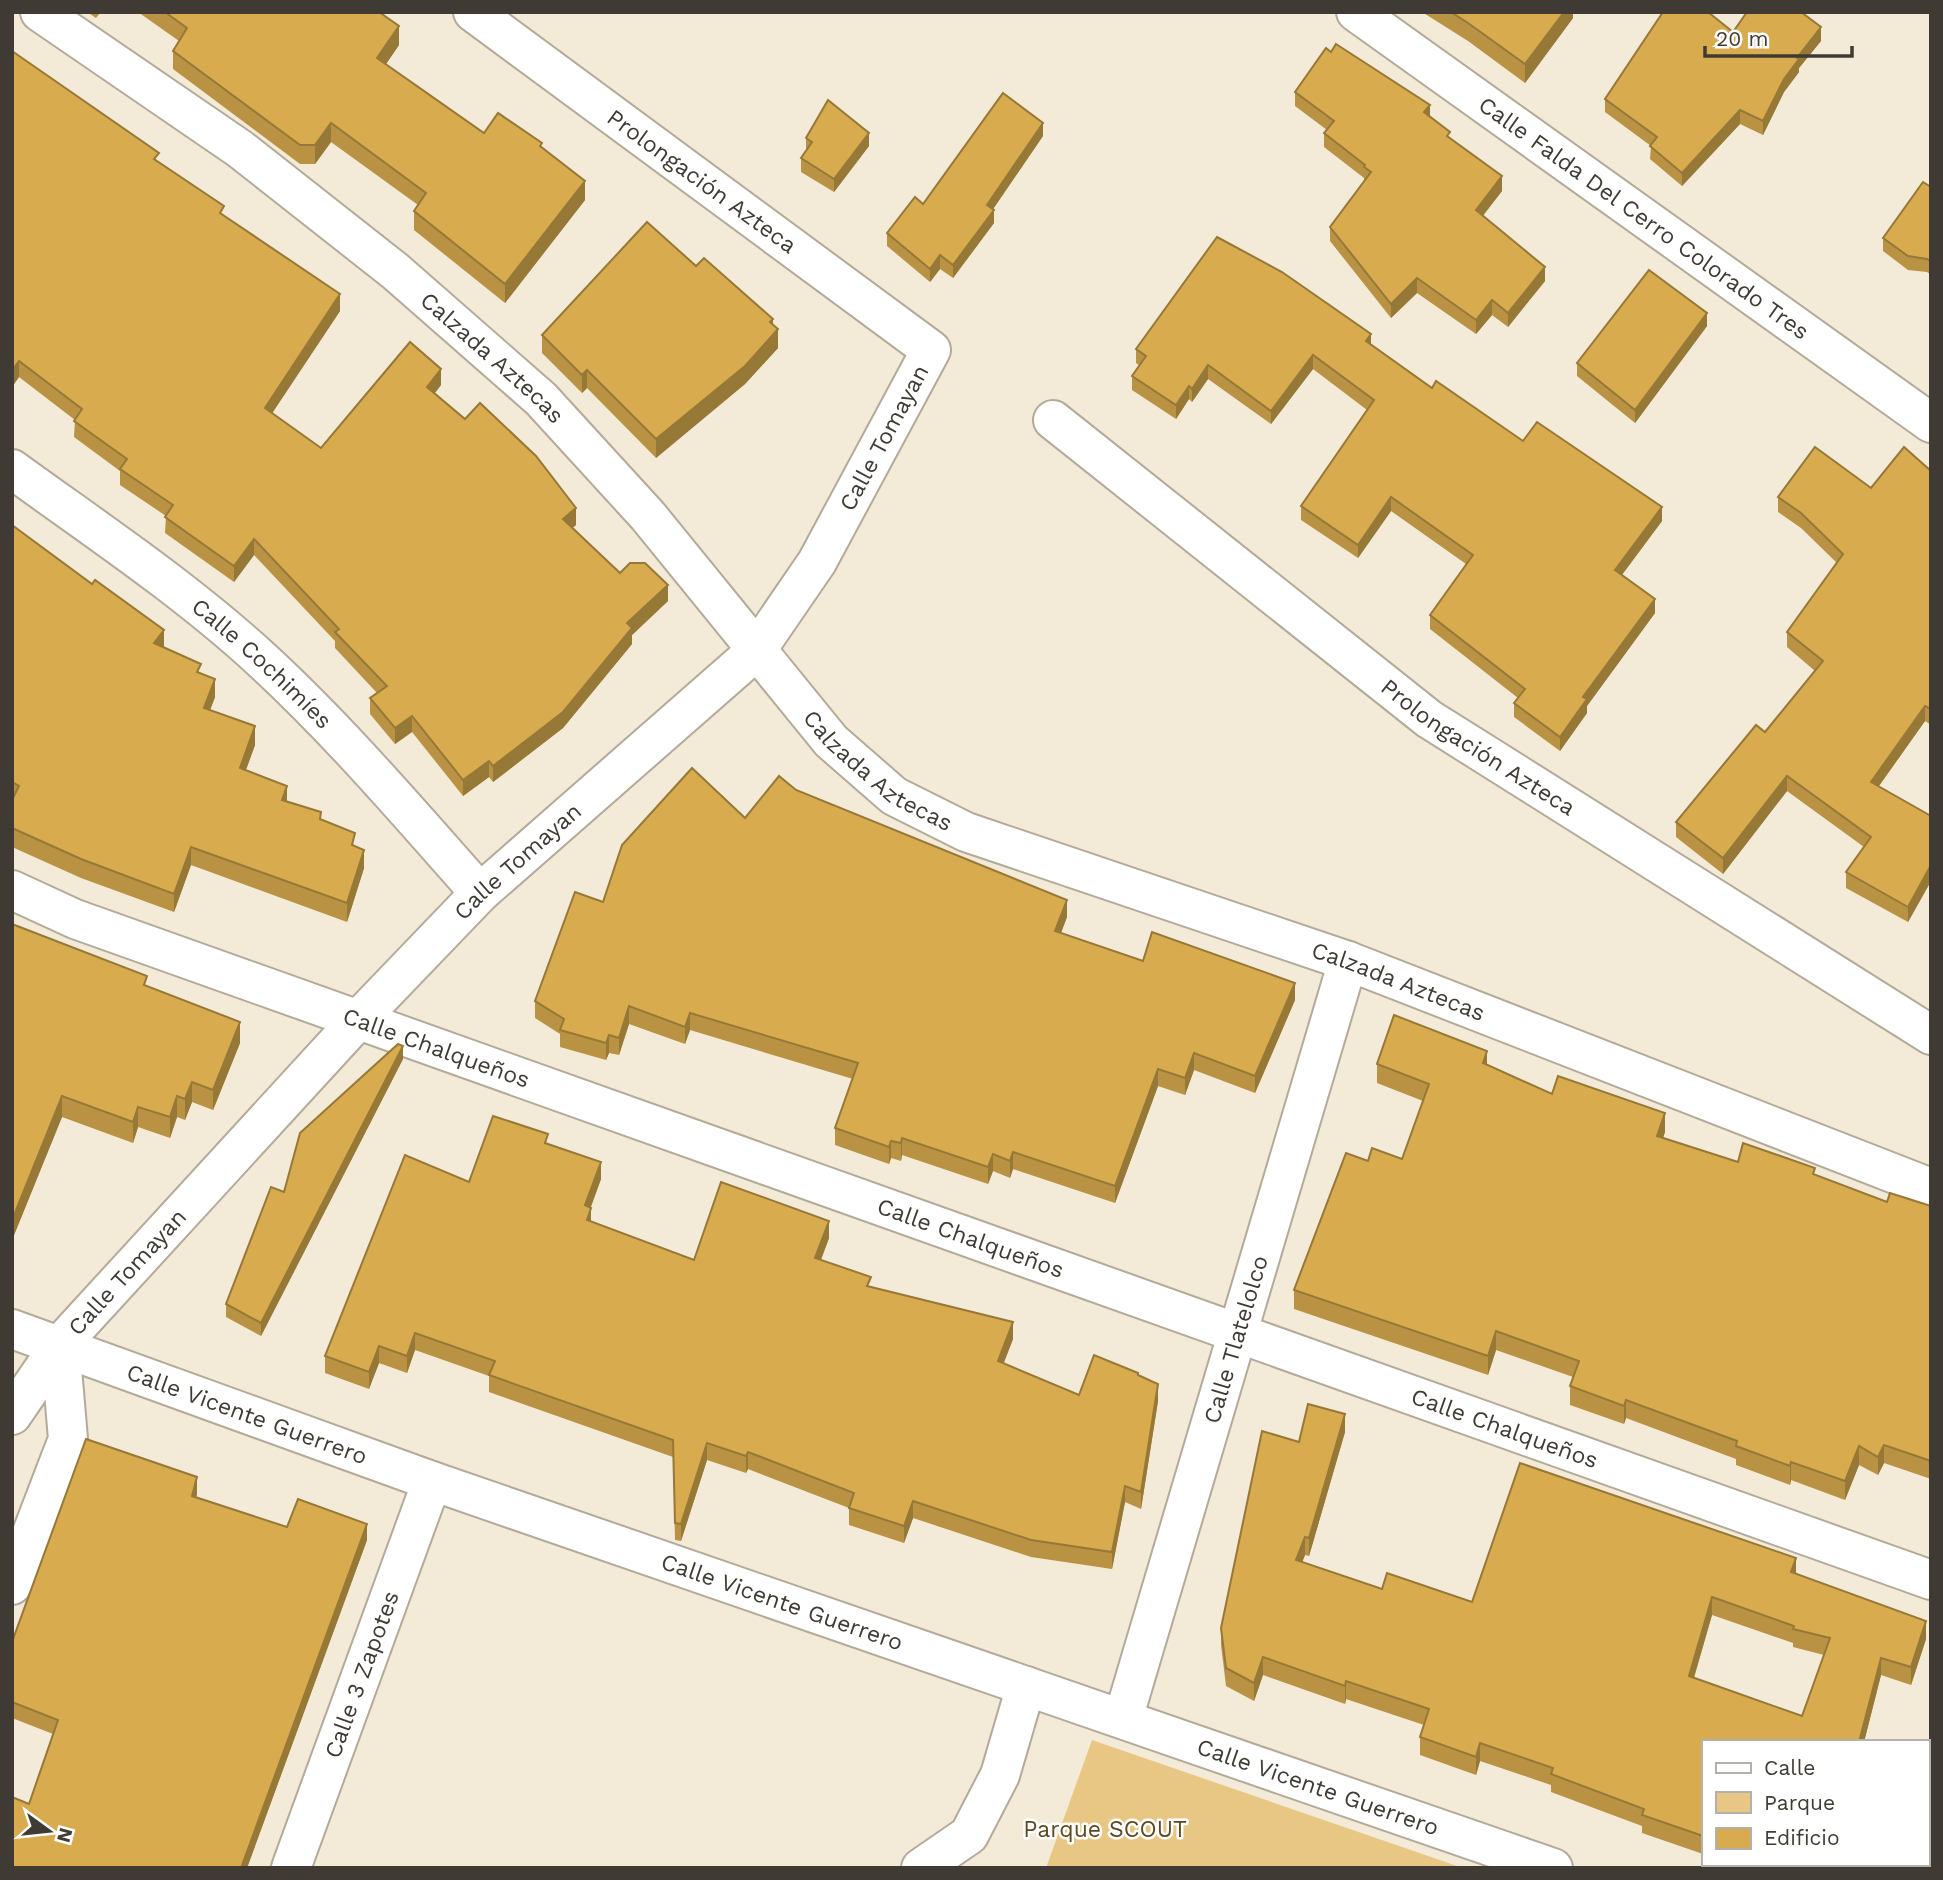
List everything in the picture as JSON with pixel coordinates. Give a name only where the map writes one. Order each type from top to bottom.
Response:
[{"type":"street","name":"Calzada Aztecas","points":[[40,12],[250,157],[395,271],[541,399],[648,516],[831,741],[894,796],[966,832],[1348,961],[1931,1188]]},
{"type":"street","name":"Prolongación Azteca","points":[[473,12],[931,350]]},
{"type":"street","name":"Calle Falda Del Cerro Colorado Tres","points":[[1356,12],[1931,423]]},
{"type":"street","name":"Calle Tomayan","points":[[12,1415],[60,1345],[359,1019],[480,893],[756,651],[817,562],[931,350]]},
{"type":"street","name":"Prolongación Azteca","points":[[1053,420],[1429,719],[1931,1035]]},
{"type":"street","name":"Calle Cochimíes","points":[[12,469],[143,564],[260,658],[338,734],[480,893]]},
{"type":"street","name":"Calle Chalqueños","points":[[12,890],[75,919],[1931,1580]]},
{"type":"street","name":"Calle Tlatelolco","points":[[1123,1719],[1348,961]]},
{"type":"street","name":"Calle Vicente Guerrero","points":[[12,1329],[432,1481],[1553,1868]]},
{"type":"street","name":"Calle Tomayan","points":[[12,1584],[68,1439],[60,1345]]},
{"type":"street","name":"Calle 3 Zapotes","points":[[290,1868],[432,1481]]},
{"type":"street","points":[[921,1868],[969,1835],[1000,1774],[1026,1686]]},
{"type":"green space","name":"Parque SCOUT","points":[[1092,1740],[1463,1868],[1046,1868]]},
{"type":"building","points":[[165,12],[379,12],[399,26],[377,58],[484,133],[498,113],[542,143],[540,146],[585,181],[505,284],[414,211],[426,193],[331,123],[315,145],[300,145],[173,51],[187,28]]},
{"type":"building","points":[[1451,12],[1564,12],[1525,64]]},
{"type":"building","points":[[1663,12],[1708,12],[1733,32],[1747,12],[1801,12],[1821,27],[1784,79],[1763,121],[1740,110],[1682,173],[1650,146],[1657,137],[1605,99]]},
{"type":"building","points":[[1336,44],[1430,105],[1424,112],[1450,132],[1447,136],[1502,176],[1476,210],[1545,267],[1508,313],[1492,300],[1476,320],[1417,278],[1391,304],[1330,227],[1371,172],[1324,133],[1334,121],[1295,92],[1326,48],[1331,52]]},
{"type":"building","points":[[12,51],[159,153],[154,159],[224,206],[220,213],[340,294],[265,408],[321,448],[410,342],[441,369],[427,387],[465,419],[480,403],[536,456],[576,508],[563,519],[620,573],[630,563],[645,563],[668,585],[627,623],[632,628],[563,712],[493,766],[489,761],[463,780],[412,716],[395,728],[370,698],[387,686],[335,632],[339,629],[254,539],[234,566],[165,517],[173,505],[120,469],[127,459],[74,421],[82,409],[19,361],[12,371]]},
{"type":"building","points":[[1003,93],[1043,123],[987,205],[994,210],[953,265],[940,255],[930,269],[887,233],[915,197],[923,204]]},
{"type":"building","points":[[828,100],[869,133],[834,179],[801,158],[812,142],[806,138]]},
{"type":"building","points":[[1923,182],[1931,187],[1931,262],[1908,256],[1883,238]]},
{"type":"building","points":[[647,222],[696,266],[704,258],[773,319],[770,322],[778,329],[745,366],[656,439],[587,370],[582,375],[542,335]]},
{"type":"building","points":[[1217,237],[1282,272],[1371,334],[1366,341],[1432,388],[1436,381],[1523,441],[1537,422],[1662,507],[1615,570],[1655,599],[1583,697],[1587,699],[1560,737],[1514,703],[1525,689],[1430,615],[1473,555],[1391,497],[1358,545],[1301,506],[1374,400],[1313,355],[1271,411],[1208,365],[1192,389],[1189,386],[1176,405],[1132,376],[1146,356],[1136,349]]},
{"type":"building","points":[[1649,270],[1707,313],[1635,410],[1577,363]]},
{"type":"building","points":[[1815,447],[1871,488],[1904,447],[1931,471],[1931,709],[1925,706],[1871,782],[1931,816],[1931,865],[1908,907],[1846,872],[1871,837],[1787,776],[1723,858],[1676,822],[1756,725],[1765,732],[1823,661],[1787,632],[1843,554],[1801,513],[1778,497]]},
{"type":"building","points":[[12,525],[92,584],[95,580],[164,630],[154,643],[201,664],[197,672],[215,679],[204,708],[255,726],[240,768],[287,786],[282,800],[321,812],[320,819],[355,833],[352,845],[364,850],[347,903],[191,847],[174,894],[81,859],[12,828],[12,800],[19,786],[12,782]]},
{"type":"building","points":[[692,768],[745,818],[779,776],[796,790],[1067,900],[1055,931],[1143,961],[1152,932],[1295,983],[1255,1076],[1194,1053],[1185,1078],[1158,1069],[1115,1186],[1013,1152],[1010,1161],[993,1154],[988,1167],[902,1138],[901,1143],[891,1141],[889,1147],[835,1128],[858,1063],[690,1013],[685,1027],[629,1006],[619,1038],[609,1035],[606,1043],[560,1030],[564,1019],[535,1001],[575,892],[603,902],[622,845]]},
{"type":"building","points":[[12,924],[147,976],[144,985],[240,1022],[213,1090],[192,1082],[185,1099],[177,1096],[170,1117],[138,1107],[133,1122],[62,1096],[12,1220]]},
{"type":"building","points":[[1394,1015],[1487,1051],[1483,1063],[1552,1094],[1558,1076],[1665,1113],[1657,1136],[1738,1162],[1743,1143],[1815,1168],[1813,1174],[1887,1202],[1890,1193],[1931,1206],[1931,1461],[1884,1445],[1878,1457],[1859,1446],[1845,1481],[1791,1462],[1790,1466],[1736,1446],[1737,1441],[1626,1400],[1624,1406],[1570,1386],[1579,1361],[1496,1331],[1488,1356],[1294,1290],[1346,1153],[1368,1161],[1372,1148],[1402,1159],[1429,1084],[1377,1064]]},
{"type":"building","points":[[398,1044],[403,1046],[261,1323],[226,1304],[271,1187],[284,1192],[300,1133]]},
{"type":"building","points":[[493,1116],[548,1134],[545,1143],[601,1162],[585,1205],[591,1208],[587,1220],[694,1260],[721,1182],[829,1221],[815,1258],[871,1277],[867,1286],[1013,1322],[998,1361],[1079,1395],[1094,1355],[1158,1384],[1141,1492],[1125,1486],[1112,1552],[1031,1540],[913,1501],[904,1526],[849,1508],[854,1493],[748,1452],[746,1456],[707,1443],[681,1524],[675,1523],[673,1440],[489,1375],[495,1361],[415,1333],[407,1356],[379,1346],[369,1372],[325,1356],[405,1155],[469,1182]]},
{"type":"building","points":[[1308,1404],[1345,1414],[1309,1538],[1305,1537],[1296,1560],[1382,1589],[1387,1573],[1472,1602],[1520,1463],[1796,1558],[1791,1572],[1926,1621],[1911,1667],[1881,1658],[1860,1740],[1702,1740],[1702,1836],[1642,1815],[1644,1809],[1551,1774],[1553,1768],[1480,1743],[1476,1757],[1420,1737],[1429,1709],[1346,1681],[1345,1686],[1263,1657],[1254,1683],[1226,1668],[1221,1628],[1262,1431],[1299,1442]],"holes":[[[1712,1597],[1794,1626],[1793,1629],[1830,1638],[1802,1716],[1689,1676]]]},
{"type":"building","points":[[86,1439],[197,1477],[192,1496],[287,1527],[298,1499],[367,1524],[241,1868],[12,1868],[12,1797],[29,1804],[58,1720],[12,1702],[12,1642]]},
{"type":"building","points":[[1931,1766],[1931,1868],[1881,1866],[1929,1866]]}]
